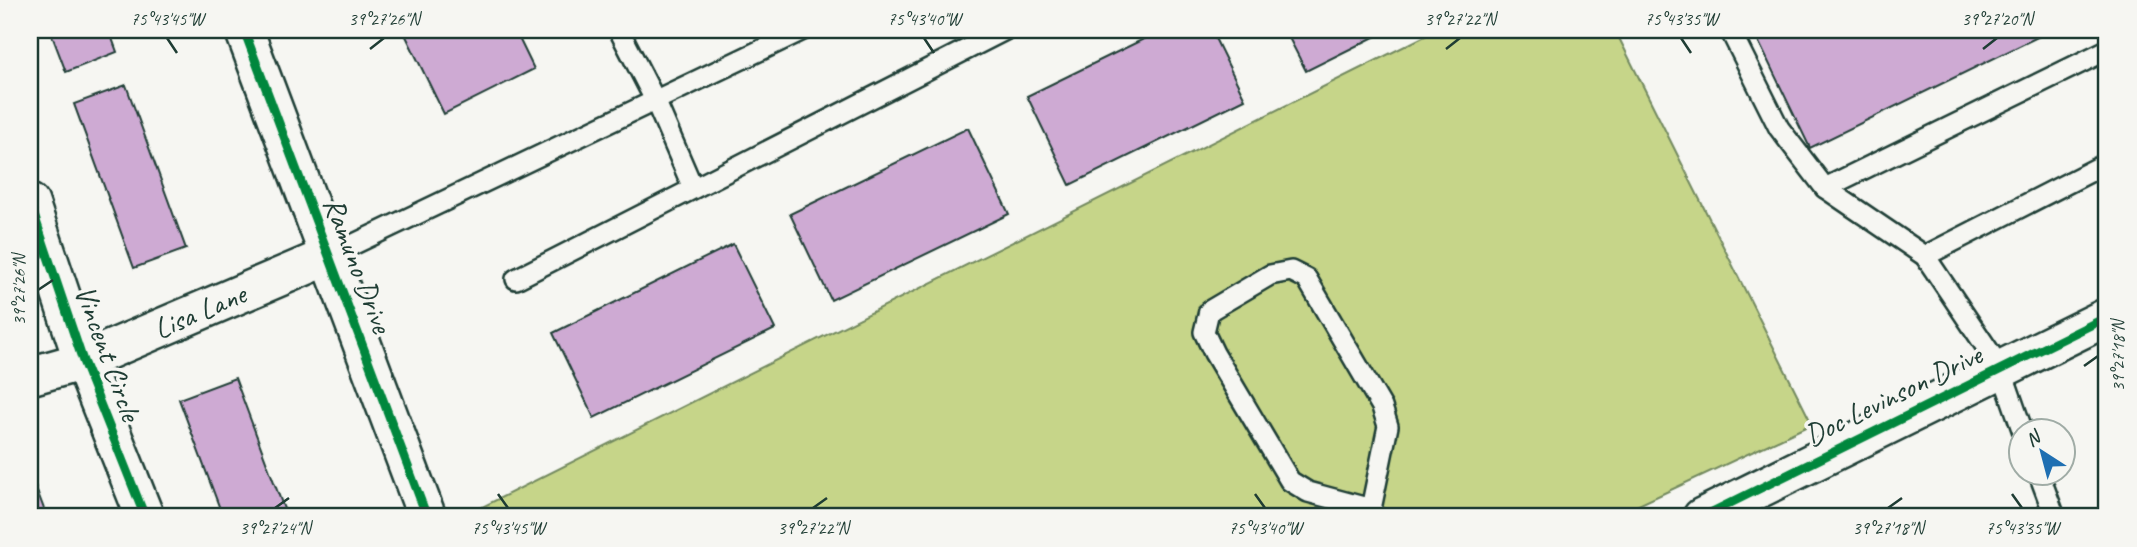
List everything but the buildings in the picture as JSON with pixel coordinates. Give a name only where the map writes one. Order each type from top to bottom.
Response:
[{"type":"street","name":"Ramuno Drive","points":[[244,30],[427,517]]},
{"type":"street","name":"Vincent Circle","points":[[30,203],[83,361],[145,517]]},
{"type":"street","name":"Lisa Lane","points":[[30,376],[83,361],[329,256]]},
{"type":"street","name":"Doc Levinson Drive","points":[[1702,517],[2107,317]]},
{"type":"lane","points":[[619,30],[655,100],[693,188]]},
{"type":"lane","points":[[329,256],[803,30]]},
{"type":"lane","points":[[516,279],[1004,30]]},
{"type":"lane","points":[[1730,30],[1779,128],[1825,188],[1925,256],[2001,369],[2019,418]]},
{"type":"lane","points":[[1825,188],[2107,50]]},
{"type":"lane","points":[[1925,256],[2107,163]]},
{"type":"lane","points":[[1291,271],[1307,279],[1382,407],[1388,426],[1374,513],[1308,492],[1290,481],[1214,353],[1204,332],[1209,312],[1270,275],[1291,271]]},
{"type":"lane","points":[[2044,488],[2055,517]]},
{"type":"green space","points":[[1437,30],[1615,30],[1812,424],[1613,517],[477,517],[476,510]]},
{"type":"cycle path","points":[[244,30],[427,517]]},
{"type":"cycle path","points":[[30,203],[83,361],[145,517]]},
{"type":"cycle path","points":[[1702,517],[2107,317]]}]
